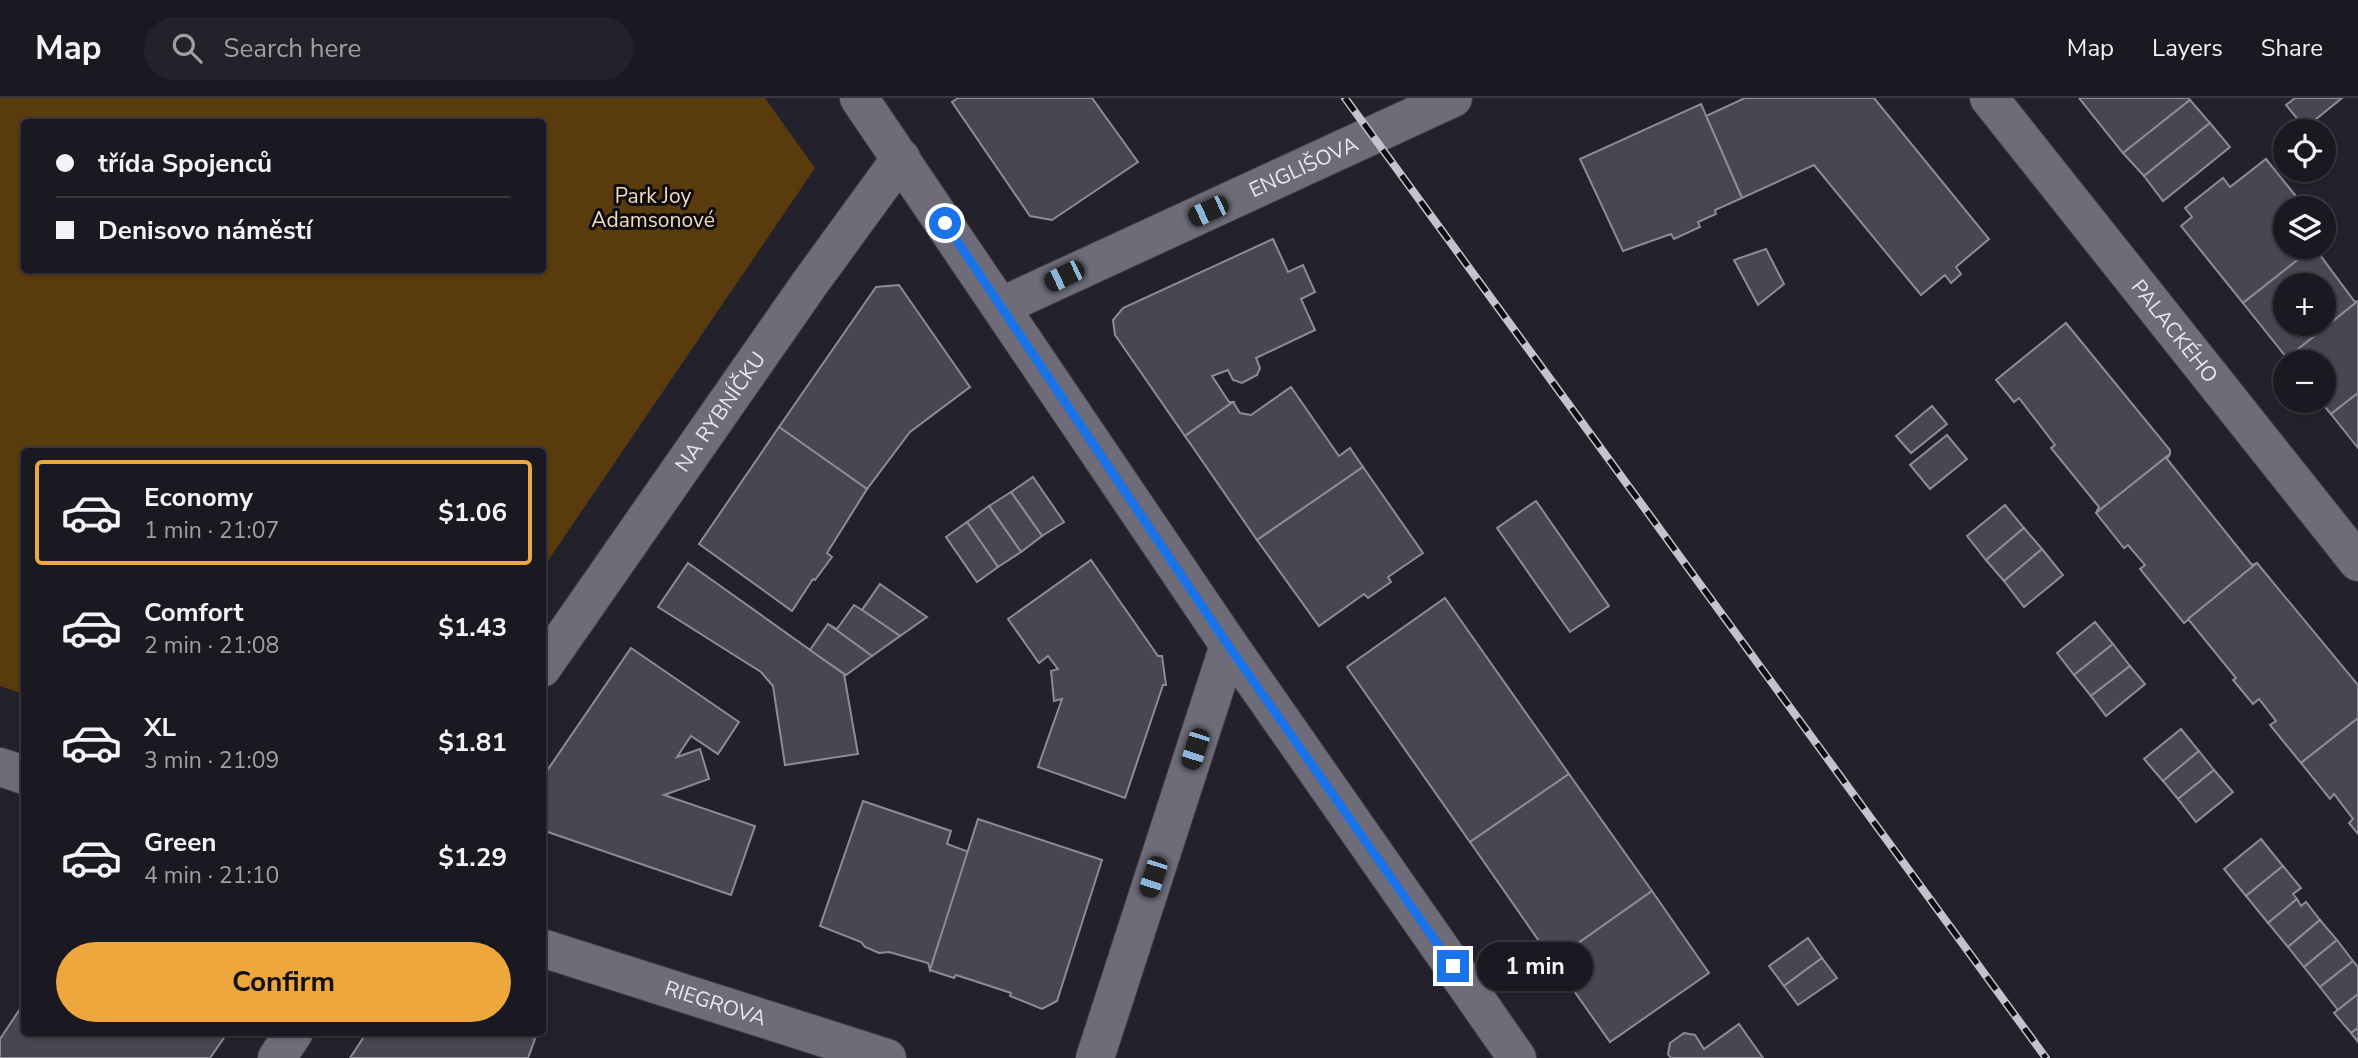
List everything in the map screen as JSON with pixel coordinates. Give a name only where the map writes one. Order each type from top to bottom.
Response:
[{"type":"street","points":[[859,98],[1002,306],[1228,645],[1517,1058]]},
{"type":"street","name":"ENGLIŠOVA","points":[[1002,306],[1453,98]]},
{"type":"street","name":"PALACKÉHO","points":[[1989,98],[2358,562]]},
{"type":"street","name":"NA RYBNÍČKU","points":[[546,662],[810,283],[901,158]]},
{"type":"street","points":[[1095,1058],[1228,645]]},
{"type":"street","points":[[0,767],[21,774]]},
{"type":"street","name":"RIEGROVA","points":[[546,949],[887,1058]]},
{"type":"street","points":[[277,1058],[291,1036]]},
{"type":"green space","name":"Park Joy Adamsonové","points":[[0,98],[765,98],[815,168],[546,564],[546,448],[21,448],[21,693],[0,686]]},
{"type":"building","points":[[958,98],[1092,98],[1138,162],[1052,220],[1030,216],[952,102]]},
{"type":"building","points":[[1745,98],[1874,98],[1989,239],[1956,267],[1961,274],[1951,283],[1945,275],[1921,295],[1814,165],[1742,198],[1706,116]]},
{"type":"building","points":[[2079,98],[2188,98],[2190,100],[2123,153]]},
{"type":"building","points":[[2295,98],[2342,98],[2316,119],[2298,119],[2286,105]]},
{"type":"building","points":[[2190,100],[2210,123],[2144,176],[2123,153]]},
{"type":"building","points":[[1701,104],[1742,198],[1715,210],[1716,214],[1698,222],[1700,227],[1674,239],[1671,234],[1623,251],[1580,159]]},
{"type":"building","points":[[2210,123],[2230,147],[2163,201],[2144,176]]},
{"type":"building","points":[[2266,159],[2273,168],[2273,182],[2284,182],[2296,196],[2273,196],[2273,259],[2299,259],[2281,273],[2273,273],[2273,279],[2243,303],[2181,226],[2192,217],[2185,208],[2223,178],[2230,187]]},
{"type":"building","points":[[1273,239],[1288,272],[1303,265],[1315,292],[1301,299],[1315,330],[1256,358],[1260,368],[1257,375],[1242,383],[1233,380],[1228,370],[1212,376],[1229,402],[1233,402],[1185,436],[1115,335],[1113,320],[1123,308]]},
{"type":"building","points":[[1766,249],[1784,284],[1758,305],[1734,260]]},
{"type":"building","points":[[2299,259],[2323,259],[2333,273],[2281,273]]},
{"type":"building","points":[[2336,277],[2355,302],[2358,301],[2336,319]]},
{"type":"building","points":[[2273,279],[2273,336],[2314,336],[2297,350],[2281,350],[2243,303]]},
{"type":"building","points":[[899,285],[970,387],[910,432],[867,489],[779,427],[876,287]]},
{"type":"building","points":[[2358,301],[2358,393],[2336,410],[2336,350],[2297,350],[2314,336],[2336,336],[2336,319]]},
{"type":"building","points":[[2066,323],[2170,450],[2170,454],[2096,513],[2099,507],[2051,448],[2055,445],[2019,398],[2014,402],[1996,380]]},
{"type":"building","points":[[1291,387],[1339,456],[1350,448],[1363,467],[1257,540],[1185,436],[1233,402],[1240,413],[1251,415]]},
{"type":"building","points":[[2358,393],[2358,448],[2331,414],[2336,413],[2336,410]]},
{"type":"building","points":[[1932,406],[1947,424],[1911,453],[1896,436]]},
{"type":"building","points":[[779,427],[867,489],[827,553],[832,557],[815,580],[813,579],[792,611],[699,544]]},
{"type":"building","points":[[1947,435],[1967,459],[1930,489],[1910,465]]},
{"type":"building","points":[[2170,454],[2167,459],[2252,565],[2257,563],[2184,623],[2140,569],[2145,565],[2128,545],[2124,548],[2096,513]]},
{"type":"building","points":[[1363,467],[1423,553],[1388,577],[1391,582],[1368,598],[1364,594],[1319,626],[1257,540]]},
{"type":"building","points":[[1033,477],[1064,522],[1042,536],[1011,492]]},
{"type":"building","points":[[1011,492],[1042,536],[1021,552],[989,506]]},
{"type":"building","points":[[1536,501],[1609,606],[1570,632],[1497,528]]},
{"type":"building","points":[[2005,505],[2024,528],[1986,560],[1967,536]]},
{"type":"building","points":[[989,506],[1021,552],[998,567],[967,522]]},
{"type":"building","points":[[967,522],[998,567],[977,582],[946,537]]},
{"type":"building","points":[[2024,528],[2042,549],[2004,581],[1986,560]]},
{"type":"building","points":[[2042,549],[2063,575],[2024,607],[2004,581]]},
{"type":"building","points":[[1091,560],[1158,656],[1162,656],[1166,685],[1163,685],[1125,798],[1038,767],[1062,699],[1054,701],[1051,671],[1058,669],[1048,656],[1039,663],[1008,619]]},
{"type":"building","points":[[688,563],[844,674],[858,754],[785,765],[773,686],[761,672],[658,607]]},
{"type":"building","points":[[2257,563],[2358,685],[2358,718],[2301,763],[2270,725],[2276,721],[2259,699],[2253,704],[2233,680],[2236,678],[2188,619]]},
{"type":"building","points":[[880,584],[927,617],[900,636],[862,610]]},
{"type":"building","points":[[1445,598],[1569,774],[1470,842],[1347,667]]},
{"type":"building","points":[[854,605],[900,636],[872,656],[828,624],[837,629]]},
{"type":"building","points":[[2095,622],[2113,644],[2074,675],[2057,653]]},
{"type":"building","points":[[828,624],[872,656],[846,675],[810,650]]},
{"type":"building","points":[[2113,644],[2130,666],[2091,696],[2074,675]]},
{"type":"building","points":[[631,648],[739,722],[718,754],[691,736],[677,757],[700,749],[709,779],[664,795],[755,826],[731,895],[546,831],[546,772]]},
{"type":"building","points":[[2130,666],[2145,684],[2106,716],[2091,696]]},
{"type":"building","points":[[2358,718],[2358,834],[2349,823],[2353,819],[2334,794],[2330,799],[2301,763]]},
{"type":"building","points":[[2181,729],[2199,751],[2163,781],[2144,759]]},
{"type":"building","points":[[2199,751],[2214,770],[2178,799],[2163,781]]},
{"type":"building","points":[[2214,770],[2233,792],[2196,822],[2178,799]]},
{"type":"building","points":[[1569,774],[1652,891],[1553,961],[1470,842]]},
{"type":"building","points":[[863,801],[951,831],[947,844],[969,852],[930,970],[928,963],[889,952],[879,953],[865,947],[861,942],[820,926]]},
{"type":"building","points":[[978,819],[1102,860],[1057,1001],[1042,1009],[1010,996],[1011,993],[956,975],[954,978],[930,970]]},
{"type":"building","points":[[2261,839],[2283,866],[2246,896],[2224,869]]},
{"type":"building","points":[[2283,866],[2301,888],[2293,894],[2297,899],[2268,923],[2246,896]]},
{"type":"building","points":[[1652,891],[1709,973],[1610,1042],[1553,961]]},
{"type":"building","points":[[2297,899],[2301,906],[2306,902],[2320,920],[2288,947],[2268,923]]},
{"type":"building","points":[[2320,920],[2337,940],[2304,967],[2288,947]]},
{"type":"building","points":[[1808,938],[1822,958],[1784,986],[1769,966]]},
{"type":"building","points":[[2337,940],[2353,961],[2320,987],[2304,967]]},
{"type":"building","points":[[1822,958],[1837,978],[1798,1005],[1784,986]]},
{"type":"building","points":[[2353,961],[2358,967],[2358,994],[2338,1010],[2320,987]]},
{"type":"building","points":[[2358,994],[2358,1028],[2351,1033],[2334,1013]]},
{"type":"building","points":[[21,1008],[21,1036],[225,1036],[210,1058],[0,1058],[0,1039]]},
{"type":"building","points":[[1739,1024],[1763,1058],[1671,1058],[1668,1054],[1670,1043],[1684,1033],[1695,1035],[1704,1049]]},
{"type":"building","points":[[2358,1028],[2358,1042],[2351,1033]]},
{"type":"building","points":[[364,1036],[532,1036],[535,1039],[528,1058],[350,1058]]},
{"type":"railway","points":[[1345,98],[2046,1058]]},
{"type":"route","points":[[945,223],[1228,645],[1453,966]]}]
